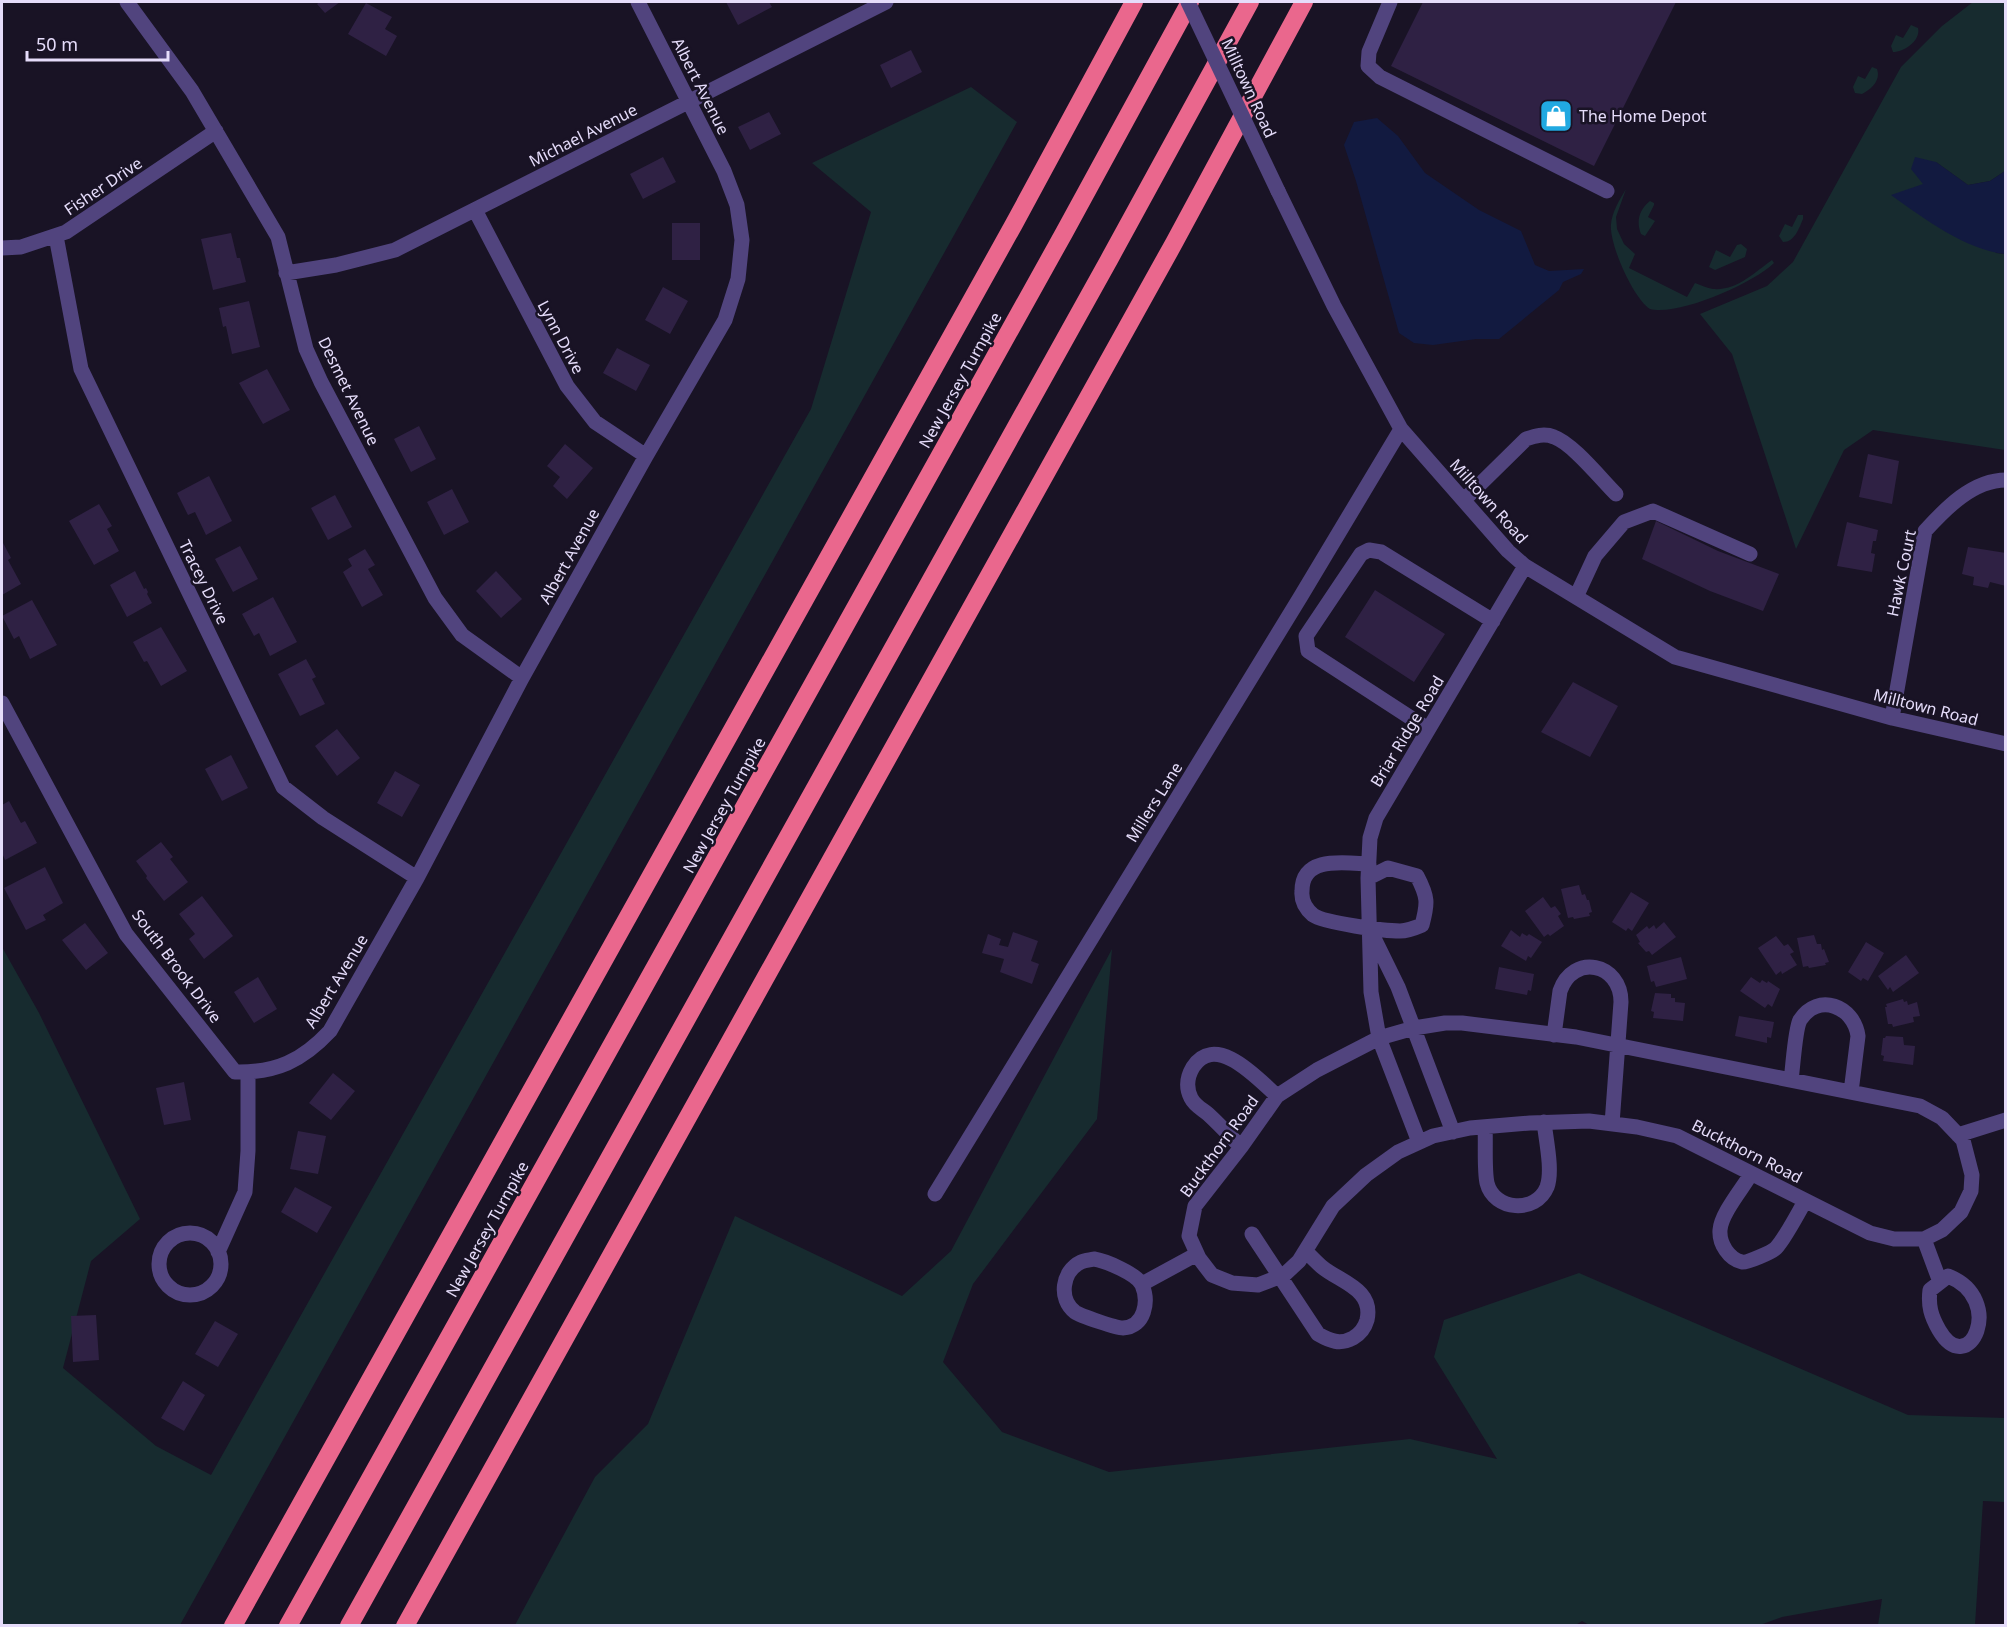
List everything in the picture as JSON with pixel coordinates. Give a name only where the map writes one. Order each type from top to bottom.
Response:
[{"type":"highway","name":"New Jersey Turnpike","points":[[233,1626],[1014,224],[1134,2]]},
{"type":"highway","name":"New Jersey Turnpike","points":[[288,1626],[1064,233],[1189,2]]},
{"type":"highway","points":[[349,1626],[1250,2]]},
{"type":"highway","points":[[405,1626],[1174,243],[1304,2]]},
{"type":"street","name":"Desmet Avenue","points":[[128,2],[192,91],[278,237],[306,349],[321,382],[435,598],[462,634],[522,678]]},
{"type":"street","name":"Albert Avenue","points":[[248,1072],[279,1067],[299,1058],[317,1045],[330,1031],[417,878],[522,678],[725,320],[738,279],[742,240],[737,205],[724,171],[638,2]]},
{"type":"street","name":"Michael Avenue","points":[[286,273],[336,266],[395,250],[886,2]]},
{"type":"street","name":"Milltown Road","points":[[1189,2],[1334,306],[1401,429],[1508,550],[1525,566],[1675,657],[1892,718],[2006,744]]},
{"type":"street","points":[[1390,2],[1369,52],[1368,66],[1380,77],[1607,191]]},
{"type":"street","name":"Fisher Drive","points":[[2,248],[21,247],[66,232],[216,131]]},
{"type":"street","name":"Lynn Drive","points":[[475,210],[567,386],[595,422],[646,456]]},
{"type":"street","name":"Tracey Drive","points":[[56,236],[81,369],[283,787],[323,818],[417,878]]},
{"type":"street","name":"Millers Lane","points":[[935,1194],[1401,429]]},
{"type":"street","points":[[1464,500],[1526,439],[1537,435],[1552,436],[1564,442],[1616,494]]},
{"type":"street","name":"Hawk Court","points":[[1892,718],[1925,531],[1946,507],[1974,489],[2006,480]]},
{"type":"street","points":[[1576,597],[1595,555],[1624,522],[1653,511],[1750,554]]},
{"type":"street","points":[[1428,729],[1308,651],[1306,636],[1360,554],[1369,550],[1381,552],[1493,621]]},
{"type":"street","name":"Briar Ridge Road","points":[[1419,1142],[1379,1038],[1370,980],[1370,838],[1376,818],[1525,566]]},
{"type":"street","name":"South Brook Drive","points":[[2,702],[126,934],[235,1072],[248,1072]]},
{"type":"street","points":[[1325,862],[1369,871],[1388,868],[1417,876],[1425,892],[1427,906],[1422,925],[1401,931],[1369,928],[1315,917],[1306,909],[1302,897],[1302,885],[1307,874],[1314,867],[1325,862]]},
{"type":"street","name":"Briar Ridge Road","points":[[1369,928],[1398,987],[1453,1132]]},
{"type":"street","points":[[1554,1035],[1563,984],[1571,974],[1582,968],[1595,967],[1607,971],[1616,980],[1621,992],[1612,1124]]},
{"type":"street","points":[[1791,1080],[1799,1022],[1807,1011],[1818,1005],[1831,1005],[1844,1010],[1851,1016],[1857,1028],[1851,1092]]},
{"type":"street","name":"Buckthorn Road","points":[[1461,1023],[1554,1035],[1920,1106],[1942,1118],[1963,1140],[1972,1175],[1971,1191],[1960,1212],[1942,1230],[1924,1239],[1894,1239],[1870,1233],[1677,1136],[1638,1127],[1589,1121],[1544,1122],[1485,1127],[1433,1136],[1398,1152],[1366,1175],[1333,1206],[1299,1261],[1280,1276],[1258,1285],[1232,1283],[1212,1275],[1197,1254],[1189,1236],[1195,1206],[1277,1096],[1317,1070],[1379,1038],[1414,1028],[1461,1023]]},
{"type":"street","points":[[1241,1147],[1190,1097],[1187,1085],[1189,1073],[1196,1063],[1206,1056],[1216,1054],[1228,1056],[1277,1096]]},
{"type":"street","points":[[218,1252],[208,1239],[200,1235],[190,1233],[178,1236],[162,1251],[159,1264],[162,1277],[180,1294],[193,1295],[203,1292],[217,1280],[221,1267],[218,1252],[245,1192],[248,1151],[248,1072]]},
{"type":"street","points":[[1958,1135],[2006,1120]]},
{"type":"street","points":[[1485,1127],[1487,1182],[1492,1194],[1503,1203],[1525,1206],[1536,1201],[1548,1185],[1549,1171],[1544,1122]]},
{"type":"street","points":[[1751,1174],[1722,1220],[1719,1232],[1722,1245],[1730,1255],[1741,1262],[1776,1249],[1805,1201]]},
{"type":"street","points":[[1252,1234],[1318,1334],[1329,1341],[1338,1342],[1347,1341],[1358,1335],[1365,1325],[1368,1313],[1366,1301],[1359,1291],[1322,1268],[1305,1251]]},
{"type":"street","points":[[1924,1239],[1940,1282]]},
{"type":"street","points":[[1142,1284],[1197,1254]]},
{"type":"street","points":[[1094,1259],[1114,1266],[1135,1277],[1142,1284],[1146,1306],[1142,1316],[1134,1325],[1122,1328],[1076,1313],[1068,1303],[1064,1292],[1065,1279],[1072,1268],[1082,1261],[1094,1259]]},
{"type":"street","points":[[1991,1296],[1961,1279],[1948,1276],[1930,1290],[1930,1314],[1941,1334],[1948,1341],[1960,1346],[1973,1346],[1985,1340],[1993,1330]]},
{"type":"green space","points":[[1973,2],[2005,2],[2005,171],[1990,181],[1968,185],[1936,162],[1996,253],[2005,254],[2005,450],[1873,430],[1844,450],[1796,549],[1732,354],[1700,314],[1767,286],[1793,262],[1901,67],[1942,26]]},
{"type":"green space","points":[[1911,25],[1918,28],[1915,41],[1902,50],[1893,52],[1891,46],[1896,35],[1903,38]]},
{"type":"green space","points":[[1872,67],[1877,69],[1878,73],[1875,84],[1862,94],[1855,93],[1853,87],[1858,76],[1865,79]]},
{"type":"green space","points":[[971,87],[1017,122],[180,1625],[2,1625],[2,947],[39,1013],[140,1219],[91,1261],[63,1368],[156,1446],[211,1475],[811,409],[871,212],[812,163]]},
{"type":"green space","points":[[1626,189],[1616,217],[1617,229],[1624,244],[1635,254],[1629,268],[1687,297],[1695,283],[1713,289],[1730,287],[1745,280],[1772,260],[1774,263],[1733,289],[1715,296],[1679,308],[1650,309],[1636,294],[1623,270],[1611,233],[1613,215]]},
{"type":"green space","points":[[1650,201],[1654,205],[1648,217],[1655,221],[1645,236],[1641,234],[1639,220],[1643,208]]},
{"type":"green space","points":[[1798,215],[1803,215],[1803,219],[1798,230],[1791,240],[1783,242],[1779,236],[1785,224],[1792,227]]},
{"type":"green space","points":[[1741,244],[1747,249],[1745,257],[1715,270],[1709,267],[1716,250],[1730,257],[1737,245]]},
{"type":"green space","points":[[1112,949],[1097,1119],[973,1284],[943,1362],[1002,1432],[1109,1472],[1410,1439],[1497,1459],[1434,1357],[1444,1320],[1579,1273],[1908,1415],[2005,1418],[2005,1502],[1983,1501],[1975,1625],[1878,1625],[1882,1599],[1782,1617],[1757,1626],[1591,1626],[1582,1621],[1574,1626],[515,1625],[595,1477],[648,1424],[735,1216],[902,1296],[951,1251]]},
{"type":"water","points":[[1377,118],[1398,136],[1425,173],[1479,210],[1521,231],[1535,265],[1549,271],[1584,269],[1581,274],[1563,282],[1559,290],[1499,339],[1476,339],[1433,345],[1414,343],[1399,333],[1344,145],[1354,122]]},
{"type":"water","points":[[1915,157],[1936,162],[1968,185],[1990,181],[2005,171],[2005,254],[1960,240],[1891,195],[1923,184],[1911,169]]},
{"type":"building","points":[[340,2],[325,13],[317,4]]},
{"type":"building","points":[[726,2],[769,2],[772,7],[738,25]]},
{"type":"building","name":"The Home Depot","points":[[1423,2],[1676,2],[1594,166],[1391,66]]},
{"type":"building","points":[[366,3],[392,17],[385,29],[397,36],[386,56],[348,34]]},
{"type":"building","points":[[911,50],[922,72],[891,88],[880,65]]},
{"type":"building","points":[[769,112],[781,134],[750,150],[738,127]]},
{"type":"building","points":[[663,157],[676,182],[643,199],[630,174]]},
{"type":"building","points":[[672,223],[700,223],[700,260],[672,260]]},
{"type":"building","points":[[231,233],[246,282],[213,290],[201,239]]},
{"type":"building","points":[[663,287],[688,301],[670,334],[645,320]]},
{"type":"building","points":[[249,301],[260,347],[232,354],[226,326],[223,327],[219,308]]},
{"type":"building","points":[[617,348],[650,365],[636,391],[603,373]]},
{"type":"building","points":[[267,369],[290,410],[263,424],[239,383]]},
{"type":"building","points":[[419,426],[436,459],[411,472],[394,439]]},
{"type":"building","points":[[565,444],[593,468],[567,499],[553,486],[560,477],[547,466]]},
{"type":"building","points":[[1868,454],[1899,461],[1892,504],[1859,497]]},
{"type":"building","points":[[209,476],[232,521],[206,535],[195,512],[188,515],[177,493]]},
{"type":"building","points":[[452,489],[469,522],[444,535],[427,502]]},
{"type":"building","points":[[335,495],[352,527],[328,540],[311,508]]},
{"type":"building","points":[[99,504],[112,526],[107,529],[119,551],[94,565],[69,521]]},
{"type":"building","points":[[1656,521],[1718,551],[1779,574],[1763,611],[1710,591],[1642,559]]},
{"type":"building","points":[[1847,522],[1878,530],[1871,553],[1875,554],[1872,572],[1837,566]]},
{"type":"building","points":[[2,541],[11,558],[8,560],[21,584],[2,595]]},
{"type":"building","points":[[240,546],[258,579],[233,592],[215,559]]},
{"type":"building","points":[[1968,547],[2006,553],[2006,586],[1990,582],[1988,588],[1973,585],[1974,577],[1962,574]]},
{"type":"building","points":[[365,549],[375,565],[368,569],[383,595],[362,607],[343,572],[352,566],[348,559]]},
{"type":"building","points":[[135,571],[152,603],[127,617],[110,585]]},
{"type":"building","points":[[496,571],[522,599],[501,618],[476,591]]},
{"type":"building","points":[[1375,590],[1445,634],[1414,682],[1345,637]]},
{"type":"building","points":[[273,597],[297,642],[270,656],[259,633],[254,636],[242,614]]},
{"type":"building","points":[[32,600],[57,645],[30,659],[19,636],[14,639],[2,616]]},
{"type":"building","points":[[161,627],[187,671],[161,686],[133,642]]},
{"type":"building","points":[[306,659],[316,677],[312,679],[325,704],[300,716],[278,674]]},
{"type":"building","points":[[1573,682],[1618,706],[1590,757],[1541,732]]},
{"type":"building","points":[[337,729],[360,758],[337,776],[315,746]]},
{"type":"building","points":[[231,755],[248,788],[222,801],[205,769]]},
{"type":"building","points":[[395,771],[420,785],[402,817],[377,803]]},
{"type":"building","points":[[9,801],[21,823],[25,821],[37,843],[5,860],[2,853],[2,805]]},
{"type":"building","points":[[161,842],[173,857],[170,859],[188,882],[164,901],[136,861]]},
{"type":"building","points":[[45,867],[63,903],[43,915],[46,920],[26,930],[4,888]]},
{"type":"building","points":[[1579,885],[1582,895],[1585,894],[1589,900],[1592,912],[1589,913],[1590,916],[1568,918],[1561,889]]},
{"type":"building","points":[[1631,892],[1649,903],[1632,931],[1628,928],[1626,931],[1612,922]]},
{"type":"building","points":[[202,896],[233,936],[204,959],[189,939],[195,934],[179,914]]},
{"type":"building","points":[[1543,897],[1551,908],[1555,906],[1561,914],[1558,916],[1564,926],[1550,936],[1548,934],[1544,937],[1525,911]]},
{"type":"building","points":[[1664,922],[1676,937],[1652,955],[1638,943],[1640,942],[1636,935],[1647,926],[1649,929],[1654,925],[1656,929]]},
{"type":"building","points":[[85,923],[108,953],[86,970],[62,940]]},
{"type":"building","points":[[1511,930],[1520,937],[1522,933],[1527,936],[1529,934],[1542,942],[1531,958],[1528,956],[1526,961],[1501,946]]},
{"type":"building","points":[[1013,932],[1038,941],[1031,961],[1039,964],[1032,984],[1000,972],[1004,959],[982,953],[988,934],[1001,939],[999,945],[1008,947]]},
{"type":"building","points":[[1814,935],[1817,944],[1821,944],[1822,950],[1824,949],[1829,962],[1825,963],[1826,965],[1803,967],[1797,938]]},
{"type":"building","points":[[1776,936],[1784,946],[1788,944],[1794,952],[1790,954],[1797,965],[1776,975],[1758,948]]},
{"type":"building","points":[[1866,942],[1884,953],[1868,981],[1863,978],[1861,981],[1848,972]]},
{"type":"building","points":[[1906,955],[1919,973],[1893,992],[1890,987],[1888,990],[1878,976]]},
{"type":"building","points":[[1681,957],[1687,979],[1656,987],[1654,981],[1651,982],[1647,966]]},
{"type":"building","points":[[1499,967],[1534,974],[1531,991],[1528,990],[1527,995],[1495,989]]},
{"type":"building","points":[[258,977],[277,1009],[254,1023],[234,992]]},
{"type":"building","points":[[1751,977],[1760,983],[1762,980],[1767,983],[1768,981],[1780,989],[1772,1007],[1768,1004],[1765,1008],[1740,991]]},
{"type":"building","points":[[1655,993],[1671,994],[1675,1002],[1685,1003],[1683,1021],[1653,1018],[1654,1012],[1651,1011]]},
{"type":"building","points":[[1903,999],[1908,1005],[1917,1002],[1920,1016],[1913,1017],[1914,1022],[1893,1027],[1892,1024],[1888,1024],[1886,1004]]},
{"type":"building","points":[[1739,1016],[1774,1022],[1771,1038],[1767,1037],[1767,1043],[1735,1036]]},
{"type":"building","points":[[1886,1036],[1903,1037],[1904,1045],[1915,1046],[1913,1065],[1883,1061],[1884,1056],[1881,1055],[1883,1038]]},
{"type":"building","points":[[333,1073],[355,1091],[331,1120],[309,1103]]},
{"type":"building","points":[[184,1082],[191,1120],[164,1125],[156,1088]]},
{"type":"building","points":[[298,1131],[326,1136],[318,1174],[290,1169]]},
{"type":"building","points":[[295,1187],[332,1207],[317,1233],[281,1212]]},
{"type":"building","points":[[96,1315],[99,1360],[73,1362],[71,1316]]},
{"type":"building","points":[[215,1321],[238,1334],[218,1367],[195,1354]]},
{"type":"building","points":[[183,1381],[205,1395],[184,1431],[161,1418]]},
{"type":"place","name":"The Home Depot","points":[[1556,116]]}]
